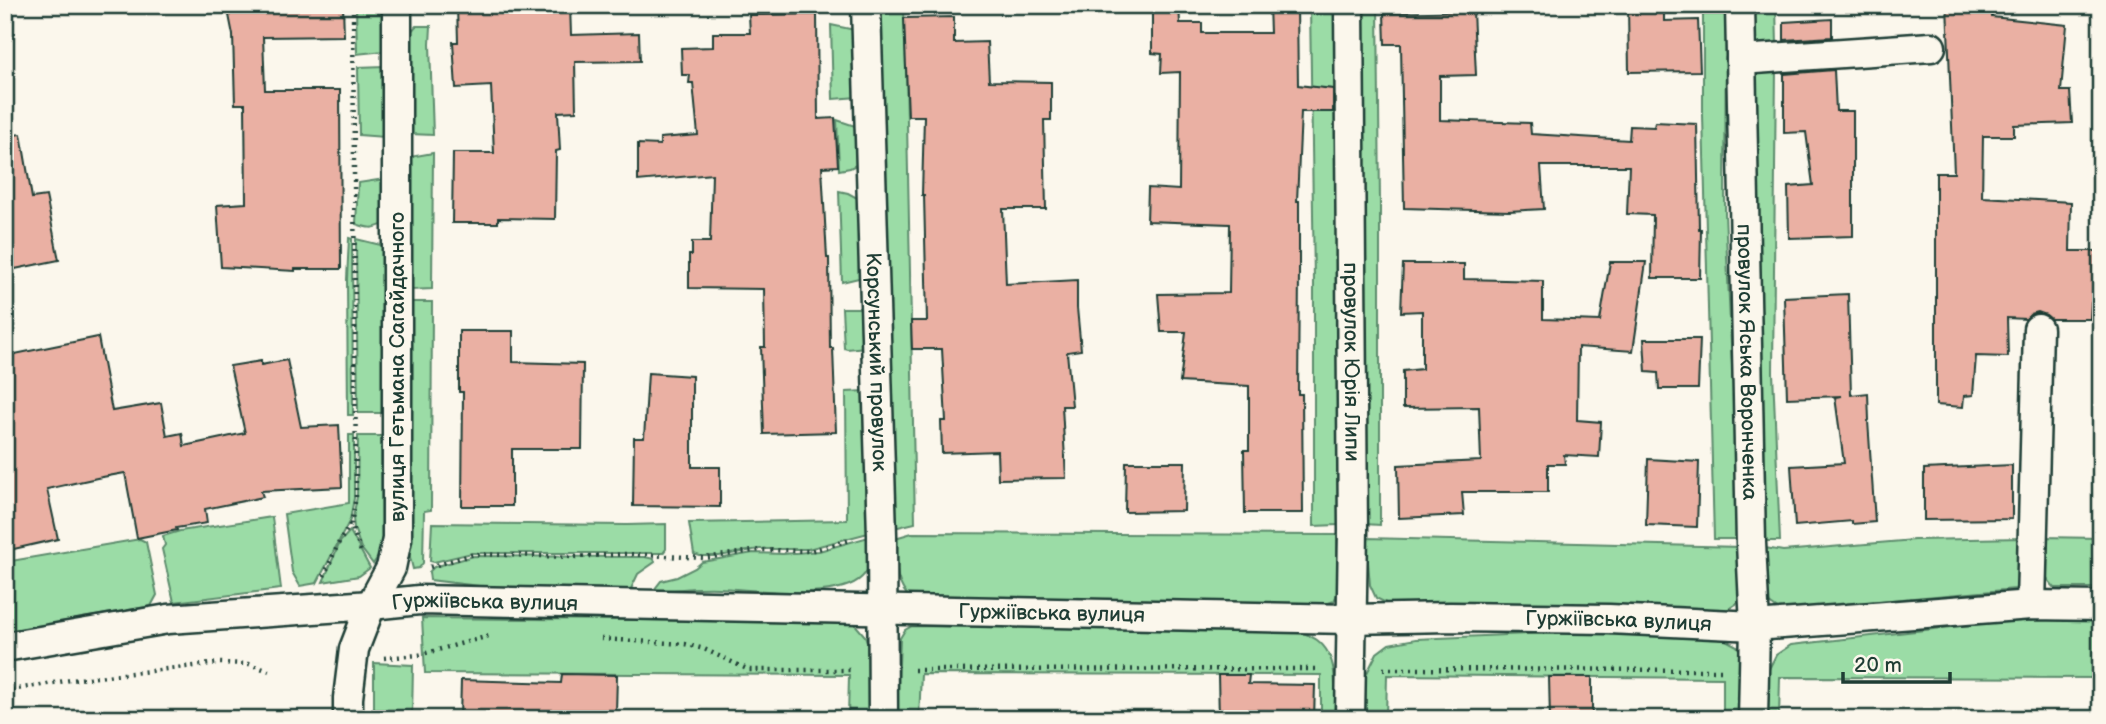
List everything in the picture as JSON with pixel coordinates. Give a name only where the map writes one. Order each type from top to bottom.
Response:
[{"type":"street","name":"вулиця Гетьмана Сагайдачного","points":[[348,719],[354,649],[371,605],[391,568],[397,539],[397,5]]},
{"type":"street","name":"Корсунський провулок","points":[[866,5],[884,609],[883,719]]},
{"type":"street","name":"провулок Юрія Липи","points":[[1349,5],[1353,530],[1350,719]]},
{"type":"street","name":"провулок Яська Воронченка","points":[[1741,5],[1750,530],[1755,626],[1753,719]]},
{"type":"street","points":[[1741,60],[1931,47]]},
{"type":"street","points":[[2032,605],[2038,329]]},
{"type":"street","name":"Гуржіївська вулиця","points":[[5,647],[169,619],[419,600],[1350,619],[1609,619],[1755,626],[2032,605],[2101,606]]},
{"type":"path","points":[[319,583],[351,524],[356,497],[353,5]]},
{"type":"path","points":[[351,524],[366,559]]},
{"type":"path","points":[[422,571],[474,554],[574,557],[626,554],[704,558],[760,550],[810,551],[860,538]]},
{"type":"path","points":[[377,658],[419,655],[498,633]]},
{"type":"path","points":[[589,638],[685,644],[704,649],[749,670],[884,670]]},
{"type":"path","points":[[5,691],[71,680],[220,663],[249,664],[269,671]]},
{"type":"green space","points":[[356,5],[384,5],[384,51],[357,54]]},
{"type":"green space","points":[[876,5],[904,5],[915,523],[894,528]]},
{"type":"green space","points":[[1310,5],[1337,5],[1338,525],[1314,526],[1314,283]]},
{"type":"green space","points":[[1360,5],[1378,5],[1380,525],[1364,524]]},
{"type":"green space","points":[[1703,5],[1726,5],[1725,213],[1740,539],[1714,539],[1703,115]]},
{"type":"green space","points":[[1753,5],[1776,5],[1777,46],[1763,46],[1753,40]]},
{"type":"green space","points":[[831,25],[855,30],[858,97],[833,99]]},
{"type":"green space","points":[[416,26],[431,26],[433,135],[410,134],[410,33]]},
{"type":"green space","points":[[384,66],[384,137],[359,135],[358,67]]},
{"type":"green space","points":[[1776,67],[1773,372],[1780,541],[1757,541],[1755,71]]},
{"type":"green space","points":[[837,120],[858,127],[860,163],[839,170]]},
{"type":"green space","points":[[433,153],[432,289],[410,290],[410,157]]},
{"type":"green space","points":[[385,179],[385,223],[370,228],[356,224],[358,183]]},
{"type":"green space","points":[[839,191],[861,200],[863,277],[842,282]]},
{"type":"green space","points":[[349,238],[352,239],[353,415],[348,415]]},
{"type":"green space","points":[[356,239],[385,246],[382,413],[358,413]]},
{"type":"green space","points":[[411,302],[432,302],[431,510],[424,511],[423,563],[419,568],[413,569],[408,536]]},
{"type":"green space","points":[[842,308],[864,308],[865,347],[844,348]]},
{"type":"green space","points":[[866,391],[872,532],[808,549],[759,549],[719,556],[694,554],[689,523],[847,520],[846,392]]},
{"type":"green space","points":[[349,435],[354,435],[354,498],[350,520],[317,583],[300,586],[292,572],[284,514],[349,503]]},
{"type":"green space","points":[[358,436],[381,436],[382,551],[373,564],[361,548],[354,528]]},
{"type":"green space","points":[[272,517],[281,589],[174,602],[162,549],[165,545],[163,536]]},
{"type":"green space","points":[[432,523],[666,524],[666,549],[663,553],[472,553],[434,562],[430,561]]},
{"type":"green space","points":[[350,531],[370,568],[359,576],[323,582],[340,542]]},
{"type":"green space","points":[[912,533],[1337,535],[1338,592],[1334,601],[1323,605],[911,598],[905,593],[899,579],[895,538]]},
{"type":"green space","points":[[872,536],[871,558],[866,573],[850,585],[834,589],[815,592],[711,588],[654,590],[661,581],[677,577],[702,562],[753,553],[819,551]]},
{"type":"green space","points":[[2040,537],[2101,538],[2101,588],[2055,588],[2043,570]]},
{"type":"green space","points":[[1366,538],[1741,547],[1741,594],[1736,604],[1725,611],[1386,603],[1376,598],[1370,585]]},
{"type":"green space","points":[[2023,538],[2022,579],[2015,589],[1779,610],[1768,602],[1759,547],[1783,551],[1914,540]]},
{"type":"green space","points":[[140,539],[146,542],[157,595],[151,606],[5,632],[5,562]]},
{"type":"green space","points":[[474,556],[645,557],[654,559],[655,562],[638,574],[630,591],[519,591],[430,580],[429,572],[434,567]]},
{"type":"green space","points":[[2083,617],[2101,621],[2101,678],[1780,677],[1779,719],[1765,719],[1767,673],[1776,655],[1791,645],[2014,620]]},
{"type":"green space","points":[[422,618],[853,622],[865,636],[871,653],[870,719],[848,719],[849,675],[425,673]]},
{"type":"green space","points":[[912,626],[1297,629],[1317,640],[1330,656],[1334,676],[1334,719],[1321,719],[1321,675],[921,674],[919,719],[897,719],[900,638],[905,630]]},
{"type":"green space","points":[[1573,632],[1724,639],[1737,646],[1742,655],[1742,719],[1723,719],[1723,678],[1387,675],[1386,719],[1363,719],[1363,681],[1377,653],[1389,644],[1416,639]]},
{"type":"green space","points":[[374,663],[413,665],[412,719],[374,719]]},
{"type":"building","points":[[227,5],[343,5],[344,36],[263,37],[265,90],[340,90],[341,269],[295,271],[221,267],[217,205],[246,203],[245,104],[235,104],[233,35]]},
{"type":"building","points":[[457,5],[570,5],[571,35],[639,33],[640,61],[575,62],[576,111],[558,112],[560,150],[556,151],[555,219],[498,218],[498,223],[452,223],[453,153],[494,153],[491,86],[456,88],[453,42],[458,42]]},
{"type":"building","points":[[1152,5],[1179,5],[1180,23],[1202,23],[1202,33],[1270,33],[1269,5],[1297,5],[1298,85],[1333,89],[1333,112],[1301,112],[1297,201],[1298,394],[1302,394],[1303,513],[1245,513],[1244,450],[1249,450],[1249,386],[1180,382],[1186,332],[1161,332],[1158,294],[1229,293],[1230,224],[1147,221],[1148,188],[1179,190],[1180,72],[1161,73],[1162,54],[1152,53]]},
{"type":"building","points":[[1628,5],[1664,5],[1664,21],[1698,20],[1700,71],[1629,72]]},
{"type":"building","points":[[1947,5],[1992,5],[1992,17],[2067,25],[2061,91],[2070,91],[2072,123],[2014,125],[2014,136],[1983,136],[1982,197],[2071,202],[2070,251],[2101,251],[2101,303],[2091,303],[2090,319],[2051,319],[2038,312],[2026,319],[2007,318],[2008,357],[1976,356],[1973,395],[1964,396],[1963,407],[1936,405],[1936,173],[1954,173]]},
{"type":"building","points":[[1473,11],[1476,75],[1440,76],[1440,120],[1530,123],[1531,134],[1629,140],[1630,126],[1654,127],[1655,122],[1697,124],[1700,278],[1652,278],[1653,215],[1627,214],[1629,166],[1541,166],[1544,209],[1509,211],[1404,208],[1401,44],[1385,44],[1384,13]]},
{"type":"building","points":[[817,14],[818,119],[835,118],[838,166],[822,167],[829,258],[830,348],[833,348],[836,432],[764,434],[761,347],[765,347],[764,289],[689,288],[689,255],[692,255],[692,242],[710,242],[712,174],[638,181],[638,144],[660,145],[660,138],[698,135],[693,83],[689,83],[690,75],[682,75],[681,48],[713,47],[713,33],[750,33],[749,15]]},
{"type":"building","points":[[954,17],[954,43],[987,42],[989,81],[1051,82],[1051,120],[1044,120],[1046,209],[1003,209],[1006,284],[1077,280],[1081,350],[1067,352],[1072,406],[1062,406],[1066,478],[998,479],[997,451],[942,453],[941,421],[946,421],[942,349],[912,349],[911,321],[927,321],[922,195],[924,116],[908,116],[904,18]]},
{"type":"building","points":[[1832,19],[1832,37],[1784,40],[1784,22]]},
{"type":"building","points":[[1834,70],[1836,111],[1853,111],[1853,236],[1789,238],[1788,187],[1813,185],[1806,132],[1784,133],[1784,74]]},
{"type":"building","points":[[21,134],[32,198],[46,196],[59,260],[5,271],[5,136]]},
{"type":"building","points":[[1610,262],[1646,262],[1633,351],[1578,347],[1577,420],[1601,422],[1599,457],[1564,455],[1565,464],[1548,464],[1548,492],[1462,492],[1464,515],[1399,518],[1398,465],[1481,461],[1479,407],[1403,408],[1403,371],[1422,369],[1422,311],[1401,312],[1403,264],[1464,264],[1464,279],[1543,281],[1543,319],[1600,321]]},
{"type":"building","points":[[1848,294],[1851,395],[1868,393],[1875,522],[1852,524],[1852,521],[1795,526],[1791,466],[1844,463],[1835,397],[1842,396],[1787,398],[1784,297]]},
{"type":"building","points":[[459,331],[513,331],[513,362],[583,364],[582,449],[512,449],[512,506],[462,506],[463,392],[459,392]]},
{"type":"building","points":[[98,337],[112,411],[161,403],[167,436],[182,433],[184,446],[245,433],[230,366],[261,361],[261,365],[287,360],[301,427],[339,425],[342,487],[261,491],[263,497],[205,509],[207,523],[137,538],[125,473],[97,478],[47,489],[58,539],[5,551],[5,356]]},
{"type":"building","points":[[1644,339],[1700,339],[1698,389],[1659,389],[1658,373],[1646,372]]},
{"type":"building","points":[[648,373],[692,376],[692,467],[720,467],[720,507],[633,506],[634,438],[644,438]]},
{"type":"building","points":[[1648,459],[1699,462],[1697,527],[1646,525]]},
{"type":"building","points":[[1126,462],[1185,462],[1184,511],[1125,512]]},
{"type":"building","points":[[2012,465],[2012,519],[1924,520],[1924,469]]},
{"type":"building","points":[[562,674],[617,675],[616,713],[562,711],[563,719],[460,719],[461,680],[561,683]]},
{"type":"building","points":[[1218,675],[1249,675],[1248,684],[1315,685],[1314,719],[1219,719]]},
{"type":"building","points":[[1549,677],[1592,677],[1592,719],[1550,719]]}]
